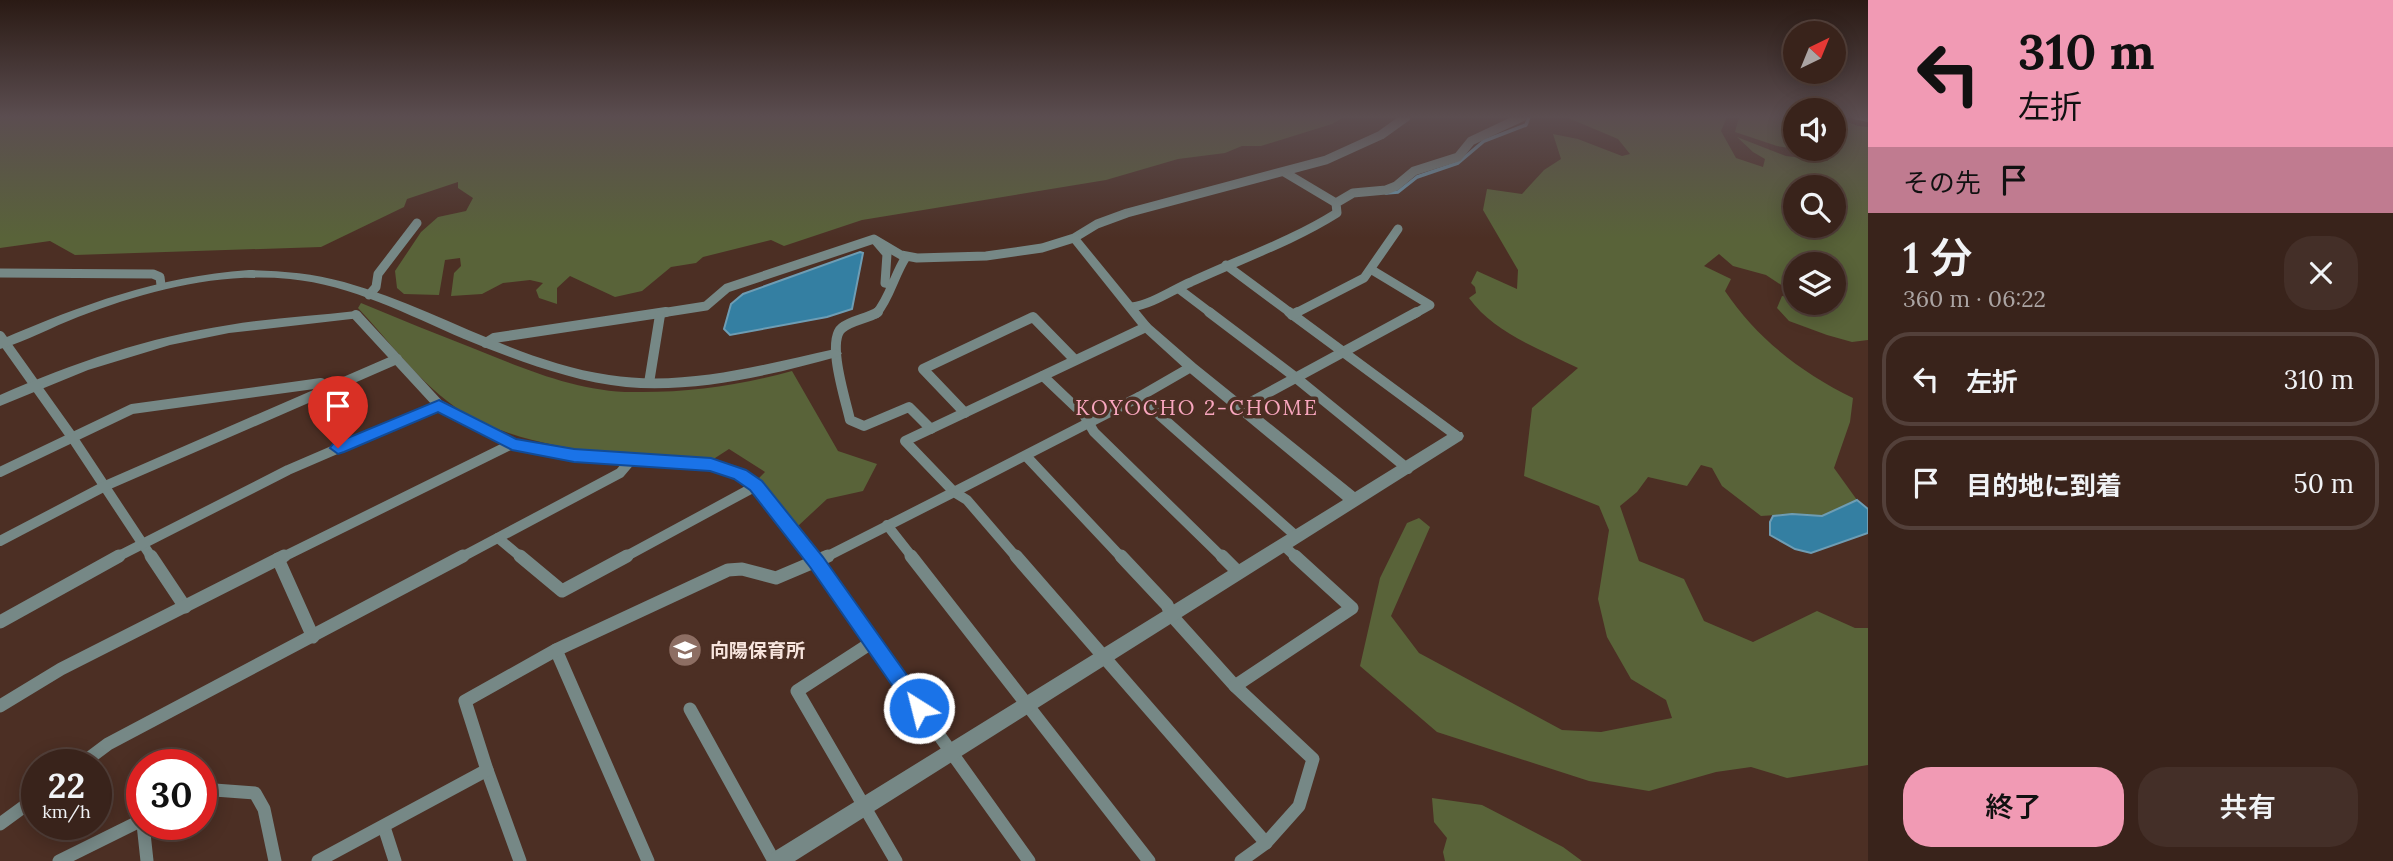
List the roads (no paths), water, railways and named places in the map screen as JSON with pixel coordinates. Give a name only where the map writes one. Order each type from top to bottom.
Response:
[{"type":"street","points":[[486,343],[494,338],[706,306],[727,288],[874,239],[906,257],[985,256],[1032,250],[1074,238],[1097,224],[1180,198],[1284,172],[1329,157]]},
{"type":"street","points":[[1336,203],[1364,190],[1386,190],[1414,172],[1457,157]]},
{"type":"street","points":[[1284,172],[1336,203]]},
{"type":"street","points":[[1132,307],[1179,289],[1226,265],[1287,242],[1337,213],[1336,203]]},
{"type":"street","points":[[369,295],[376,287],[378,274],[417,223]]},
{"type":"street","points":[[1292,315],[1364,278],[1373,270],[1398,229]]},
{"type":"street","points":[[1074,238],[1146,327],[1191,367],[1355,500]]},
{"type":"street","points":[[874,239],[887,254],[885,283],[890,284]]},
{"type":"street","points":[[906,257],[890,284],[883,306],[876,314],[843,327],[836,335],[835,353],[850,419],[864,426],[909,407],[931,429]]},
{"type":"street","points":[[691,709],[776,861],[1457,436],[1226,265]]},
{"type":"street","points":[[1242,407],[1430,305],[1373,270]]},
{"type":"street","points":[[0,273],[153,274],[160,277],[161,285]]},
{"type":"street","points":[[185,607],[72,438],[2,342],[111,299],[161,285],[225,275],[289,275],[334,282],[555,368],[624,382],[717,378],[835,353]]},
{"type":"street","points":[[1179,289],[1295,377],[1408,468]]},
{"type":"street","points":[[0,401],[89,364],[182,338],[229,329],[356,315],[439,405],[512,444],[574,456],[711,464],[740,475],[756,485],[816,562],[871,643],[1029,861]]},
{"type":"street","points":[[649,383],[660,315]]},
{"type":"street","points":[[965,412],[923,369],[1033,317],[1074,359]]},
{"type":"street","points":[[1146,327],[905,441],[954,492],[967,500],[1266,843]]},
{"type":"street","points":[[0,541],[105,486],[397,359]]},
{"type":"street","points":[[520,861],[465,701],[556,650],[728,570],[742,569],[776,578],[816,562],[1090,424],[1191,367]]},
{"type":"street","points":[[1043,376],[1084,415],[1094,432],[1238,572]]},
{"type":"street","points":[[0,472],[132,409],[321,383],[326,390]]},
{"type":"street","points":[[1139,397],[1289,540],[1352,608],[1235,686]]},
{"type":"street","points":[[0,622],[142,543],[288,470],[439,405]]},
{"type":"street","points":[[0,706],[61,670],[512,444]]},
{"type":"street","points":[[1026,456],[1167,605],[1172,616],[1235,686],[1313,759],[1299,806],[1266,843],[1241,861]]},
{"type":"street","points":[[101,749],[620,473],[631,460]]},
{"type":"street","points":[[498,538],[562,591],[756,485]]},
{"type":"street","points":[[887,525],[1028,702],[1149,861]]},
{"type":"street","points":[[278,559],[313,637]]},
{"type":"street","points":[[871,643],[797,691],[897,861]]},
{"type":"street","points":[[556,650],[648,861]]},
{"type":"street","points":[[318,861],[487,770]]},
{"type":"street","points":[[217,790],[255,793],[264,809],[275,861]]},
{"type":"street","points":[[0,824],[21,809]]},
{"type":"street","points":[[384,827],[395,861]]},
{"type":"street","points":[[60,861],[126,830]]},
{"type":"street","points":[[144,840],[147,861]]},
{"type":"water","points":[[863,253],[852,309],[827,317],[730,335],[724,329],[731,304],[743,294]]},
{"type":"water","points":[[1857,500],[1868,509],[1868,533],[1811,553],[1795,549],[1770,535],[1773,516],[1822,516]]},
{"type":"waterway","points":[[1386,193],[1398,192],[1417,177],[1458,163],[1465,157]]},
{"type":"place","name":"向陽保育所","points":[[685,650]]},
{"type":"district","name":"KOYOCHO 2-CHOME","points":[[1197,408]]}]
